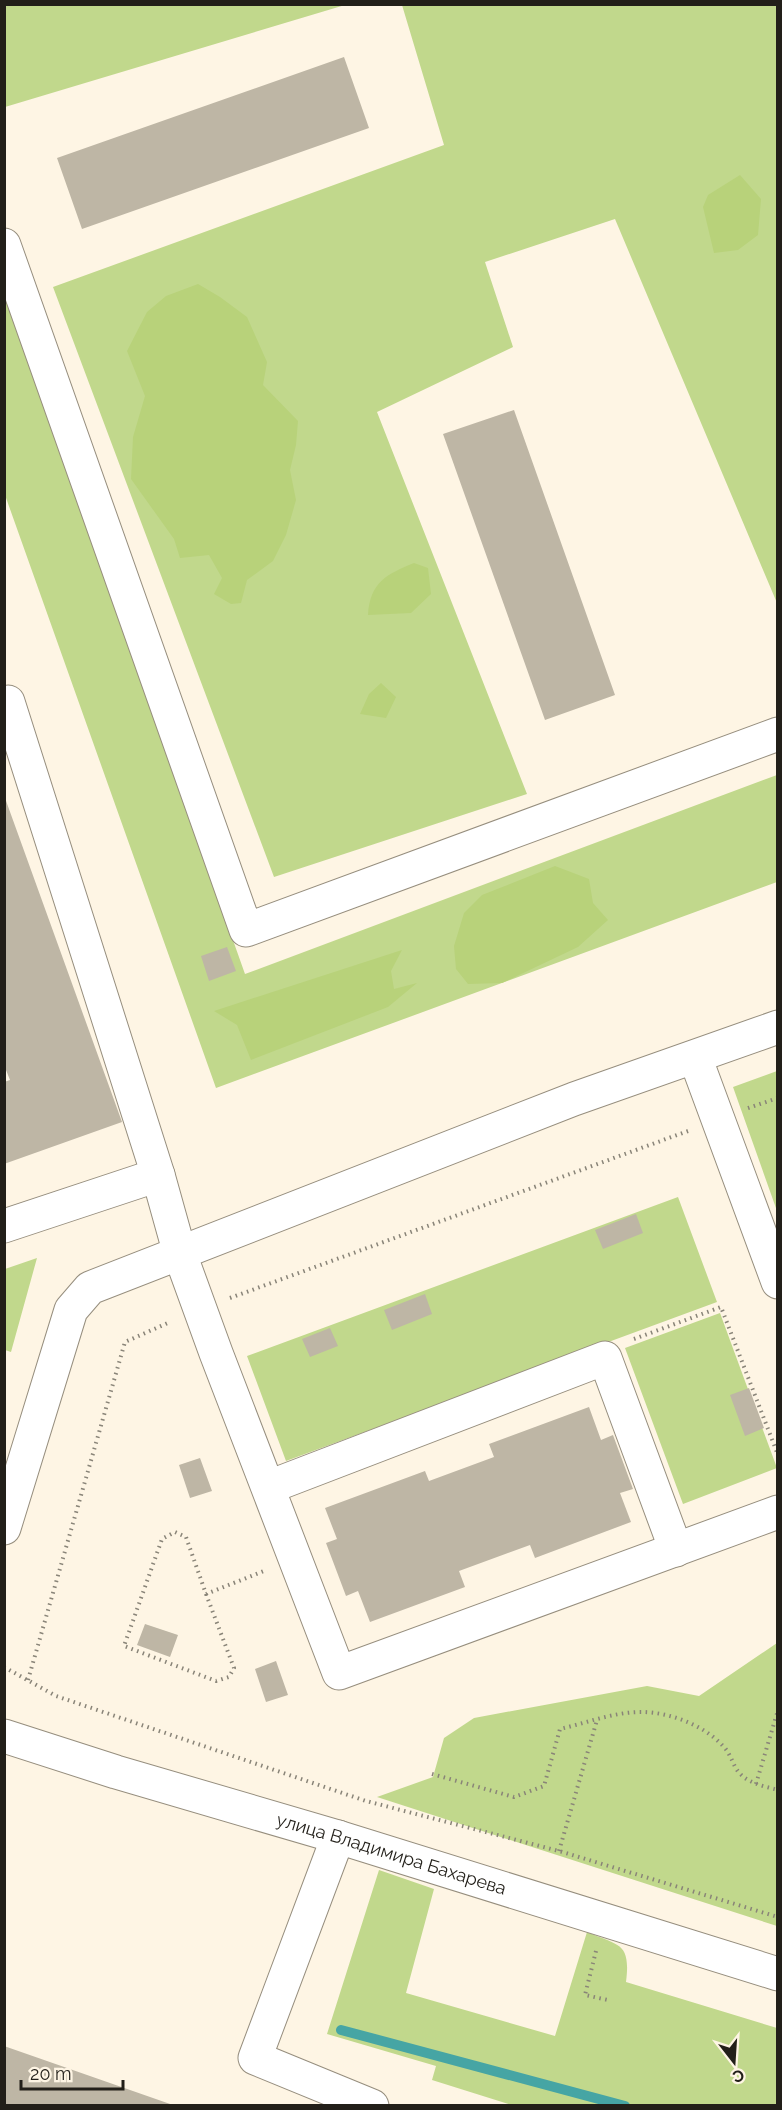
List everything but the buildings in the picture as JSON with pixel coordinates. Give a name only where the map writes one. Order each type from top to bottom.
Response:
[{"type":"street","points":[[4,245],[246,930],[777,734]]},
{"type":"street","points":[[6,699],[158,1174],[180,1254],[339,1673],[777,1512]]},
{"type":"street","points":[[4,1528],[71,1310],[90,1288],[553,1107],[777,1027]]},
{"type":"street","points":[[695,1057],[777,1282]]},
{"type":"street","points":[[4,1226],[158,1174]]},
{"type":"street","points":[[268,1487],[605,1358],[675,1550]]},
{"type":"street","name":"улица Владимира Бахарева","points":[[4,1736],[777,1974]]},
{"type":"street","points":[[338,1838],[255,2058],[372,2106]]},
{"type":"path","points":[[28,1680],[125,1342],[200,1309],[777,1098]]},
{"type":"path","points":[[626,1342],[721,1307],[777,1455]]},
{"type":"path","points":[[175,1532],[186,1537],[206,1594],[234,1668],[229,1677],[216,1681],[124,1646],[162,1539],[175,1532]]},
{"type":"path","points":[[206,1594],[296,1559]]},
{"type":"path","points":[[4,1667],[56,1696],[366,1801],[559,1851],[777,1917]]},
{"type":"path","points":[[756,1784],[777,1710]]},
{"type":"path","points":[[432,1774],[514,1797],[544,1786],[560,1729],[641,1712],[670,1717],[698,1726],[716,1738],[728,1751],[738,1771],[756,1784],[777,1790]]},
{"type":"path","points":[[559,1851],[597,1720]]},
{"type":"path","points":[[605,1920],[585,1995],[608,2000]]},
{"type":"green space","points":[[5,4],[345,4],[345,5],[5,107]]},
{"type":"green space","points":[[402,5],[777,5],[777,603],[615,219],[485,262],[513,347],[377,412],[527,794],[274,877],[53,287],[444,145]]},
{"type":"green space","points":[[740,175],[761,199],[758,235],[738,250],[714,253],[703,207],[708,195]]},
{"type":"green space","points":[[198,284],[247,317],[267,362],[263,385],[298,421],[296,445],[290,470],[296,500],[286,535],[273,561],[247,580],[241,603],[231,604],[214,594],[222,578],[209,555],[180,558],[174,539],[131,479],[133,437],[145,396],[127,351],[147,312],[166,296]]},
{"type":"green space","points":[[4,295],[245,974],[777,775],[777,882],[216,1088],[5,495]]},
{"type":"green space","points":[[414,563],[428,568],[431,594],[411,613],[368,615],[369,604],[376,587],[388,576]]},
{"type":"green space","points":[[381,683],[396,697],[386,718],[360,714],[369,694]]},
{"type":"green space","points":[[555,866],[589,879],[593,903],[608,920],[578,947],[502,983],[468,984],[456,969],[454,946],[464,913],[482,895]]},
{"type":"green space","points":[[402,950],[391,971],[394,989],[417,983],[388,1007],[251,1060],[237,1025],[214,1011]]},
{"type":"green space","points":[[778,1071],[777,1211],[733,1087]]},
{"type":"green space","points":[[678,1197],[717,1302],[286,1461],[247,1356]]},
{"type":"green space","points":[[37,1258],[11,1352],[5,1350],[5,1269]]},
{"type":"green space","points":[[720,1313],[777,1468],[683,1504],[625,1348]]},
{"type":"green space","points":[[777,1643],[777,1926],[377,1797],[433,1777],[444,1738],[474,1718],[647,1686],[699,1696]]},
{"type":"green space","points":[[379,1870],[434,1889],[406,1993],[555,2036],[587,1932],[615,1943],[624,1952],[627,1959],[626,1982],[777,2028],[777,2105],[512,2105],[432,2080],[436,2066],[327,2034]]},
{"type":"waterway","points":[[341,2030],[625,2106]]}]
